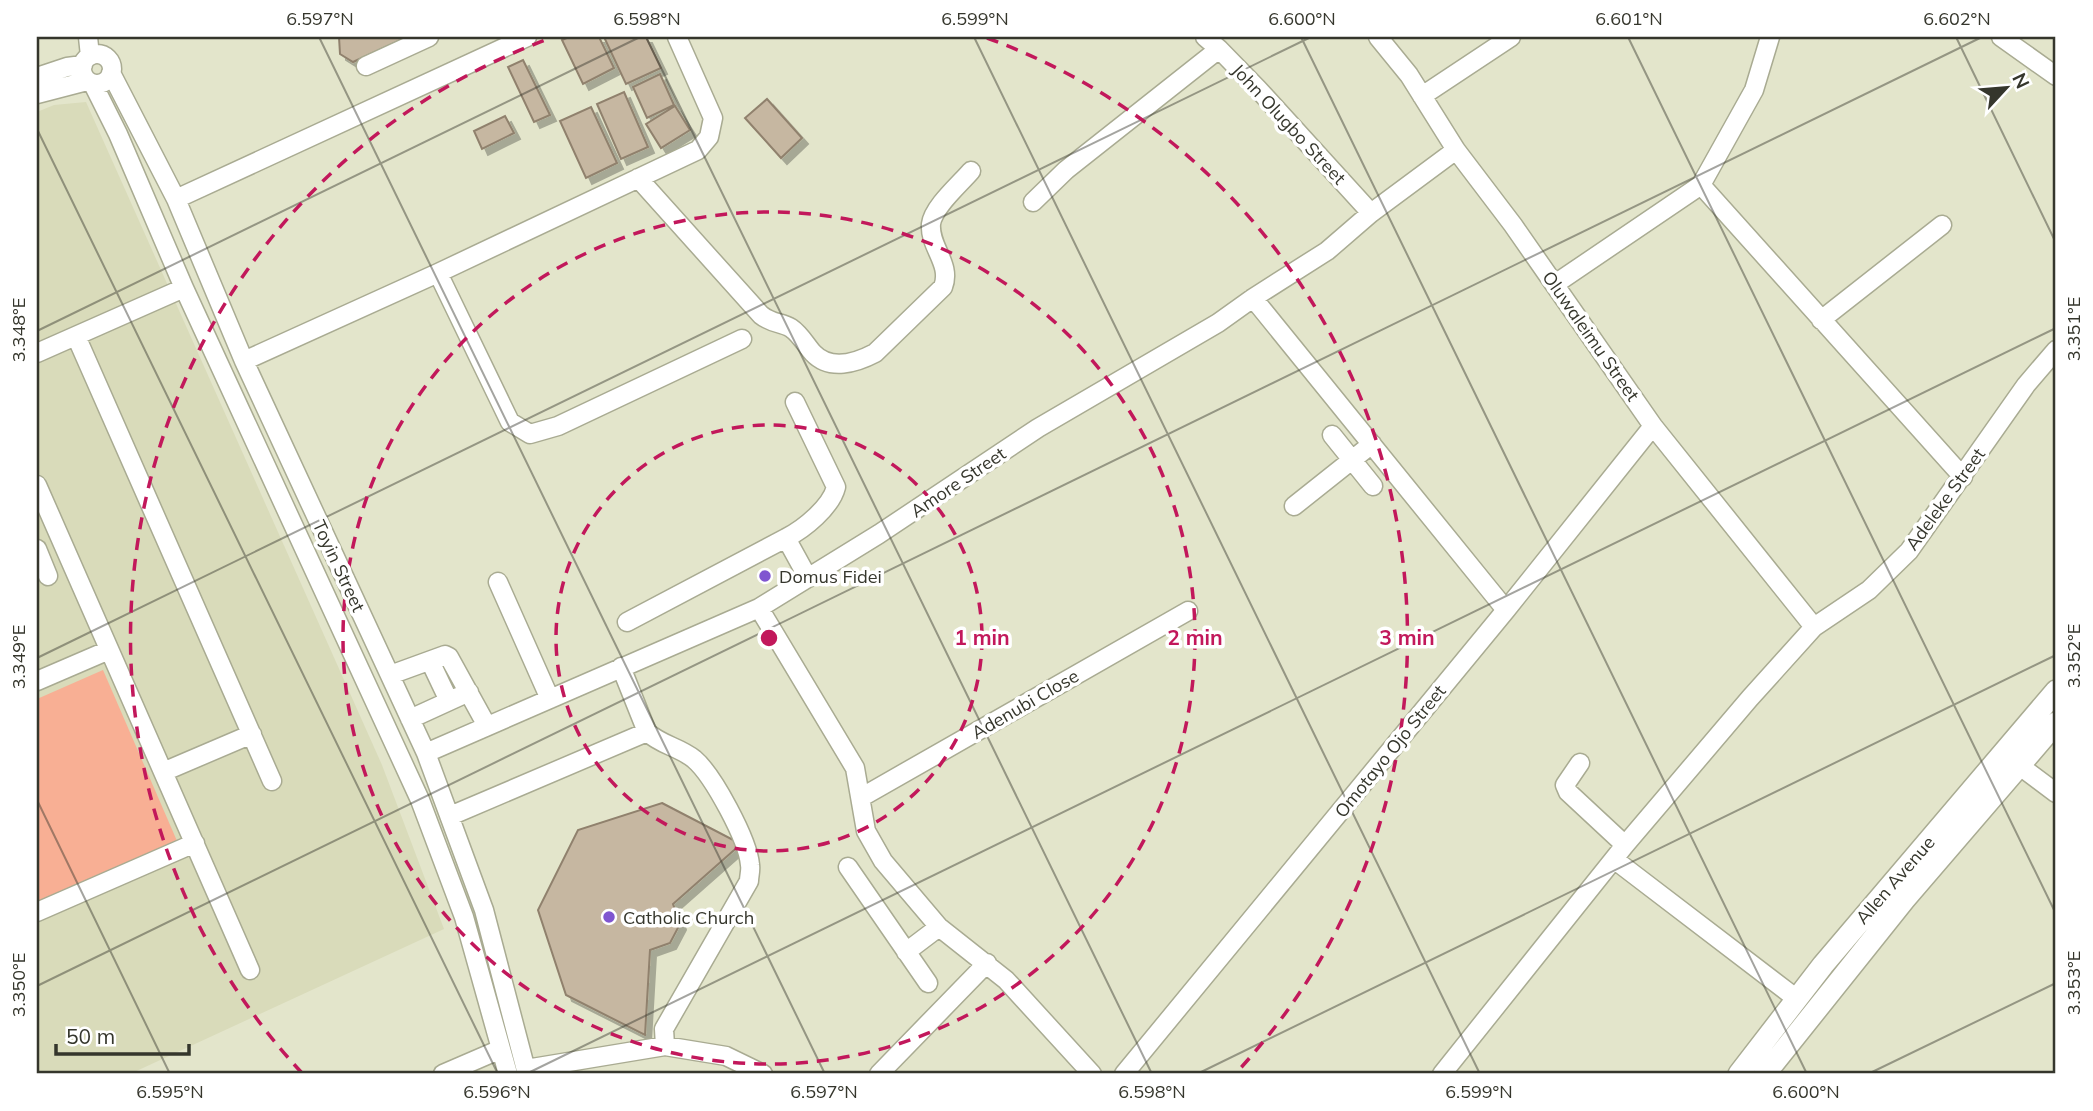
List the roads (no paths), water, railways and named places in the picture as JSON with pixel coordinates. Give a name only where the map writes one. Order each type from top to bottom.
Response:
[{"type":"main road","name":"Allen Avenue","points":[[1739,1074],[1823,965],[2056,691]]},
{"type":"main road","name":"Allen Avenue","points":[[1765,1074],[1904,900],[2056,723]]},
{"type":"street","name":"Toyin Street","points":[[91,37],[91,68],[184,288],[421,800],[464,917],[508,1074]]},
{"type":"street","points":[[366,66],[429,37]]},
{"type":"street","points":[[176,199],[527,37]]},
{"type":"street","points":[[244,361],[698,150],[709,137],[713,118],[677,37]]},
{"type":"street","name":"John Olugbo Street","points":[[1205,37],[1371,213]]},
{"type":"street","name":"Oluwaleimu Street","points":[[1378,37],[1653,426],[1814,627]]},
{"type":"street","points":[[1422,96],[1511,37]]},
{"type":"street","points":[[1555,284],[1701,185],[1754,90],[1770,37]]},
{"type":"street","points":[[2001,37],[2056,76]]},
{"type":"street","points":[[1033,202],[1066,170],[1219,49]]},
{"type":"street","name":"Toyin Street","points":[[91,68],[108,60],[111,73],[176,199],[244,361],[426,753],[484,910],[526,1072]]},
{"type":"street","points":[[37,77],[67,66],[91,68]]},
{"type":"street","points":[[37,94],[91,68]]},
{"type":"street","name":"Amore Street","points":[[426,753],[760,608],[902,519],[1038,428],[1219,323],[1327,251],[1371,213],[1456,150]]},
{"type":"street","points":[[638,178],[761,315],[771,323],[790,327],[823,362],[834,364],[863,359],[875,353],[943,287],[947,279],[946,270],[932,238],[931,222],[937,209],[971,171]]},
{"type":"street","points":[[1701,185],[1963,477]]},
{"type":"street","points":[[1821,320],[1942,225]]},
{"type":"street","points":[[438,273],[510,422],[530,434],[558,426],[742,339]]},
{"type":"street","points":[[37,353],[184,288]]},
{"type":"street","points":[[1253,298],[1506,610]]},
{"type":"street","points":[[76,336],[272,781]]},
{"type":"street","name":"Adeleke Street","points":[[1442,1074],[1620,852],[1814,627],[1869,590],[1909,551],[2026,385],[2056,350]]},
{"type":"street","points":[[627,622],[801,530],[830,501],[836,486],[795,402]]},
{"type":"street","name":"Omotayo Ojo Street","points":[[1124,1074],[1506,610],[1653,426]]},
{"type":"street","points":[[1332,435],[1373,486]]},
{"type":"street","points":[[1294,506],[1372,444]]},
{"type":"street","points":[[37,485],[250,970]]},
{"type":"street","points":[[786,538],[808,578]]},
{"type":"street","points":[[37,548],[48,576]]},
{"type":"street","points":[[498,582],[550,699]]},
{"type":"street","points":[[760,608],[855,768],[866,831],[883,861],[939,927],[1006,980],[1092,1074]]},
{"type":"street","name":"Adenubi Close","points":[[862,797],[1188,611]]},
{"type":"street","points":[[37,681],[109,650]]},
{"type":"street","points":[[390,675],[444,655],[449,657],[487,726]]},
{"type":"street","points":[[430,661],[449,701]]},
{"type":"street","points":[[621,667],[646,732],[658,742],[683,751],[697,761],[709,776],[734,820],[751,864],[749,881],[664,1029],[665,1046]]},
{"type":"street","points":[[410,719],[469,692]]},
{"type":"street","points":[[450,816],[646,732]]},
{"type":"street","points":[[163,772],[252,734]]},
{"type":"street","points":[[1580,763],[1565,785],[1568,792],[1620,852],[1797,999]]},
{"type":"street","points":[[2020,766],[2056,793]]},
{"type":"street","points":[[37,912],[195,843]]},
{"type":"street","points":[[848,867],[928,983]]},
{"type":"street","points":[[906,952],[939,927]]},
{"type":"street","points":[[879,1074],[987,963]]},
{"type":"street","points":[[526,1072],[665,1046],[726,1056],[763,1074]]},
{"type":"street","points":[[443,1074],[501,1049]]},
{"type":"place","name":"Domus Fidei","points":[[765,576]]},
{"type":"place","name":"Catholic Church","points":[[609,917]]}]
